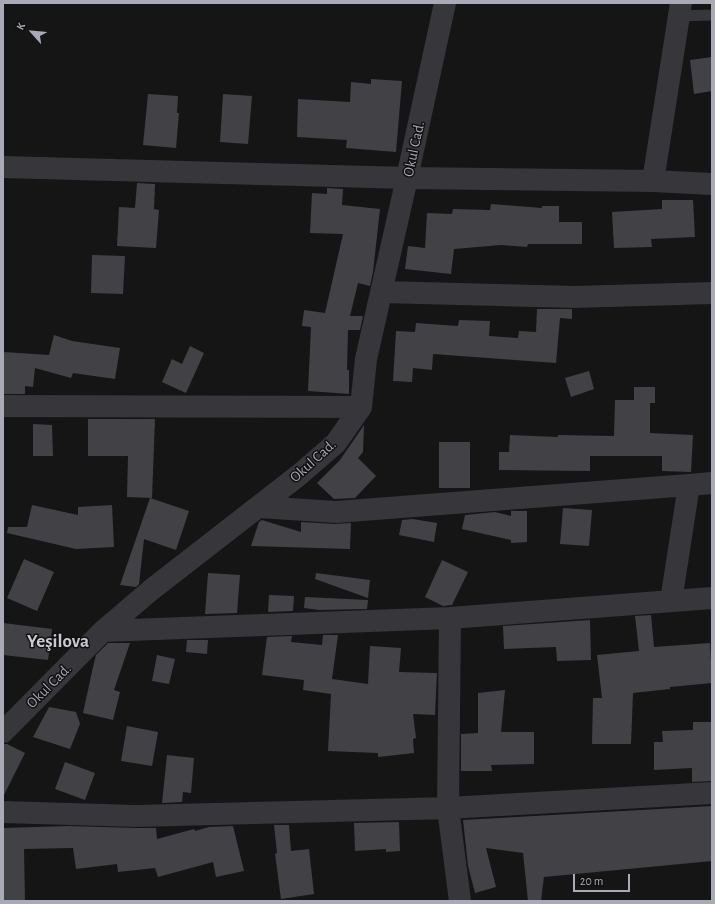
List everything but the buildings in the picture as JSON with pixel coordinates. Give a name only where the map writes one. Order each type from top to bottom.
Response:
[{"type":"street","name":"Okul Cad.","points":[[4,731],[103,631],[151,590],[259,507],[336,443],[361,407],[366,359],[445,3]]},
{"type":"street","points":[[653,182],[680,10]]},
{"type":"street","points":[[3,167],[407,178],[712,184]]},
{"type":"street","points":[[382,292],[574,297],[712,293]]},
{"type":"street","points":[[3,406],[361,407]]},
{"type":"street","points":[[259,507],[336,512],[712,483]]},
{"type":"street","points":[[671,601],[689,485]]},
{"type":"street","points":[[103,631],[450,618],[712,598]]},
{"type":"street","points":[[450,618],[448,808],[460,901]]},
{"type":"street","points":[[3,812],[137,816],[448,808],[712,793]]},
{"type":"lane","points":[[680,10],[712,15]]},
{"type":"district","name":"Yeşilova","points":[[58,641]]}]
